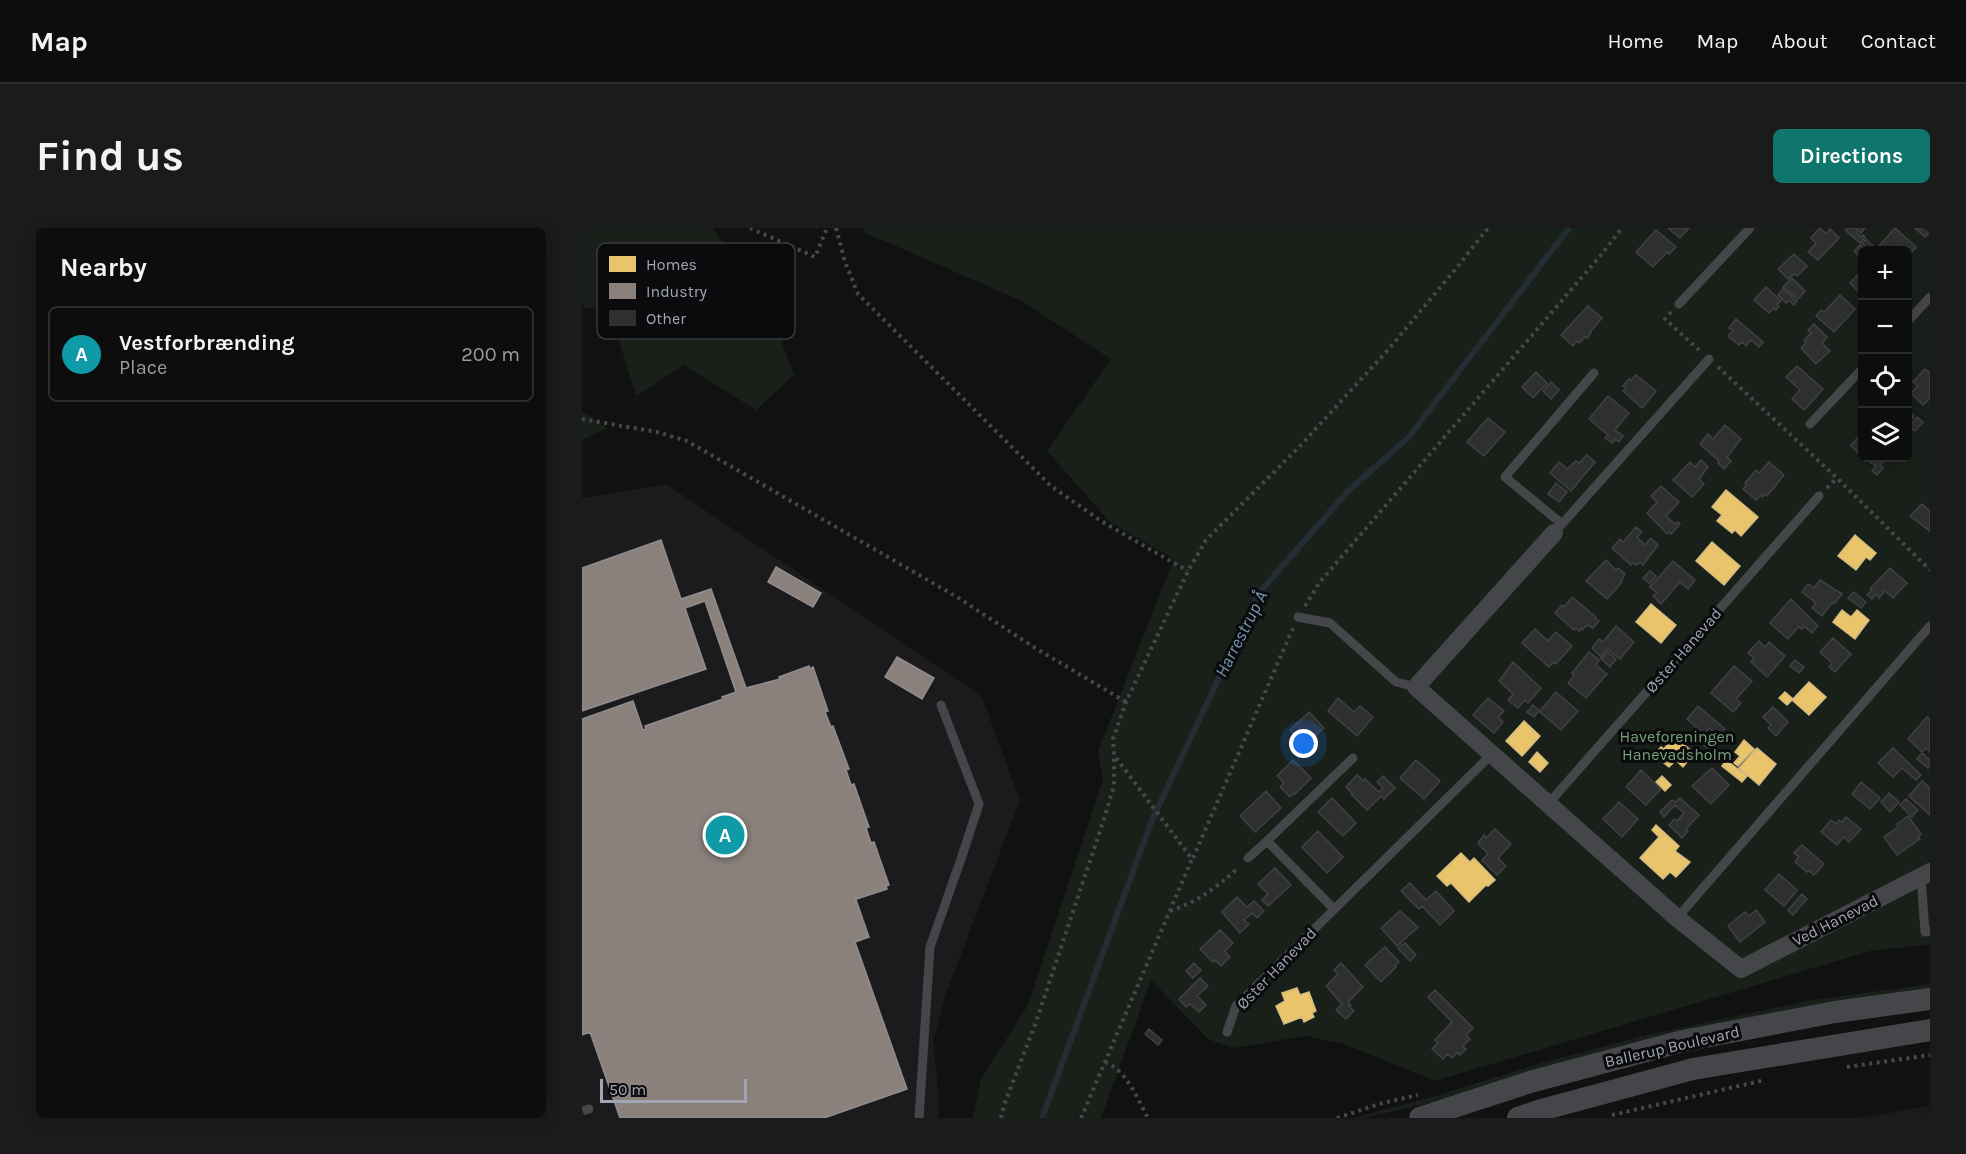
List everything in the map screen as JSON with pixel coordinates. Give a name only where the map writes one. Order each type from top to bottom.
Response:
[{"type":"street","points":[[1558,529],[1416,687],[1677,918]]},
{"type":"street","name":"Ved Hanevad","points":[[1677,918],[1741,969],[1925,874]]},
{"type":"street","name":"Ballerup Boulevard","points":[[1420,1118],[1530,1082],[1683,1041],[1835,1012],[1930,999]]},
{"type":"street","name":"Ballerup Boulevard","points":[[1518,1118],[1693,1069],[1930,1030]]},
{"type":"lane","points":[[1679,304],[1750,228]]},
{"type":"lane","points":[[1912,317],[1930,297]]},
{"type":"lane","points":[[1594,373],[1505,477],[1558,529],[1709,359]]},
{"type":"lane","points":[[1810,424],[1858,374]]},
{"type":"lane","name":"Øster Hanevad","points":[[1548,804],[1819,496]]},
{"type":"lane","points":[[1298,617],[1330,623],[1396,682],[1416,687]]},
{"type":"lane","points":[[1677,918],[1930,626]]},
{"type":"lane","points":[[919,1118],[930,947],[962,860],[979,804],[940,705]]},
{"type":"lane","name":"Øster Hanevad","points":[[1227,1032],[1236,1006],[1492,754]]},
{"type":"lane","points":[[1248,858],[1353,758]]},
{"type":"lane","points":[[1267,841],[1334,909]]},
{"type":"lane","points":[[1925,874],[1925,932],[1930,932]]},
{"type":"path","points":[[750,228],[784,243]]},
{"type":"path","points":[[795,248],[815,257],[827,228]]},
{"type":"path","points":[[836,228],[845,262],[858,294],[1052,486],[1101,522],[1188,571]]},
{"type":"path","points":[[1001,1118],[1036,1022],[1114,786],[1113,739],[1126,702],[1188,571],[1206,540],[1299,447],[1388,351],[1488,228]]},
{"type":"path","points":[[1081,1118],[1298,617],[1319,583],[1622,228]]},
{"type":"path","points":[[1665,319],[1837,477],[1930,570]]},
{"type":"path","points":[[582,418],[657,432],[687,441],[957,597],[1032,646],[1126,702]]},
{"type":"path","points":[[1114,755],[1192,859]]},
{"type":"path","points":[[1170,911],[1194,902],[1224,881],[1248,858]]},
{"type":"path","points":[[1845,1067],[1930,1055]]},
{"type":"path","points":[[1105,1062],[1126,1079],[1148,1118]]},
{"type":"path","points":[[1607,1116],[1775,1078]]},
{"type":"shaded area","points":[[666,484],[981,695],[1020,800],[946,994],[933,1042],[940,1106],[938,1118],[582,1118],[582,498]]},
{"type":"shaded area","points":[[1930,1106],[1930,1118],[1860,1118]]},
{"type":"green space","points":[[582,228],[712,228],[725,243],[597,243],[597,307],[586,309],[582,303]]},
{"type":"green space","name":"Haveforeningen Hanevadsholm","points":[[862,228],[1930,228],[1930,944],[1870,951],[1435,1081],[1344,1044],[1305,1036],[1233,1048],[1208,1039],[1151,980],[1101,1118],[973,1118],[981,1079],[1028,1005],[1103,779],[1098,751],[1174,559],[1110,522],[1047,451],[1111,359],[1020,300],[866,233]]},
{"type":"green space","points":[[618,339],[780,339],[794,375],[756,410],[684,365],[636,396]]},
{"type":"green space","points":[[582,411],[607,428],[582,440]]},
{"type":"green space","points":[[1930,984],[1930,990],[1364,1118],[1353,1118],[1435,1096],[1541,1063],[1647,1035],[1807,1001]]},
{"type":"building: Homes","points":[[1726,490],[1758,517],[1741,536],[1735,530],[1732,533],[1717,521],[1722,515],[1712,507]]},
{"type":"building: Homes","points":[[1855,535],[1876,553],[1870,560],[1866,557],[1856,570],[1838,556]]},
{"type":"building: Homes","points":[[1712,542],[1740,566],[1724,585],[1696,561]]},
{"type":"building: Homes","points":[[1651,604],[1676,625],[1661,643],[1636,622]]},
{"type":"building: Homes","points":[[1842,610],[1851,617],[1857,610],[1869,620],[1855,639],[1833,622]]},
{"type":"building: Homes","points":[[1809,682],[1826,697],[1809,715],[1792,700],[1787,705],[1779,698],[1785,692],[1793,699]]},
{"type":"building: Homes","points":[[1524,721],[1540,736],[1522,756],[1506,741]]},
{"type":"building: Homes","points":[[1674,736],[1694,753],[1683,767],[1671,756],[1669,759],[1674,762],[1669,767],[1654,755],[1661,747],[1664,749]]},
{"type":"building: Homes","points":[[1744,740],[1754,749],[1738,766],[1734,763],[1740,756],[1735,752]]},
{"type":"building: Homes","points":[[1757,748],[1776,764],[1759,785],[1739,768]]},
{"type":"building: Homes","points":[[1537,752],[1548,763],[1540,772],[1529,762]]},
{"type":"building: Homes","points":[[1726,760],[1747,776],[1742,782],[1722,766]]},
{"type":"building: Homes","points":[[1662,776],[1671,785],[1665,791],[1656,782]]},
{"type":"building: Homes","points":[[1656,825],[1679,846],[1675,851],[1690,862],[1676,877],[1670,872],[1663,879],[1640,858],[1659,837],[1652,830]]},
{"type":"building: Homes","points":[[1461,853],[1470,862],[1474,858],[1495,880],[1488,886],[1486,885],[1469,902],[1451,883],[1447,886],[1437,876]]},
{"type":"building: Homes","points":[[1297,988],[1300,995],[1309,992],[1316,1011],[1312,1013],[1314,1017],[1304,1022],[1302,1017],[1284,1024],[1276,1006],[1285,1001],[1282,993]]},
{"type":"building: Industry","points":[[661,540],[681,599],[711,589],[746,688],[780,679],[779,677],[809,666],[810,669],[813,667],[828,711],[825,712],[831,727],[833,726],[849,769],[846,770],[851,785],[854,784],[869,827],[866,828],[871,843],[874,842],[889,885],[886,886],[887,889],[857,899],[855,897],[869,937],[855,942],[907,1089],[824,1118],[620,1118],[590,1032],[582,1035],[582,719],[633,701],[643,730],[646,729],[645,726],[723,699],[722,697],[736,692],[705,601],[685,608],[706,669],[582,711],[582,568]]},
{"type":"building: Industry","points":[[776,567],[821,593],[813,607],[768,582]]},
{"type":"building: Industry","points":[[897,657],[934,678],[922,699],[885,677]]},
{"type":"building: Other","points":[[1668,228],[1689,228],[1680,238]]},
{"type":"building: Other","points":[[1820,228],[1826,234],[1830,229],[1839,238],[1818,260],[1808,252],[1816,243],[1811,238]]},
{"type":"building: Other","points":[[1865,228],[1861,233],[1857,230],[1856,232],[1861,237],[1863,235],[1865,237],[1860,243],[1845,230]]},
{"type":"building: Other","points":[[1895,228],[1916,247],[1912,252],[1912,246],[1879,246]]},
{"type":"building: Other","points":[[1915,228],[1930,228],[1930,232],[1925,237]]},
{"type":"building: Other","points":[[1656,230],[1676,247],[1669,254],[1667,252],[1653,267],[1636,252]]},
{"type":"building: Other","points":[[1866,239],[1873,246],[1862,244]]},
{"type":"building: Other","points":[[1794,254],[1807,266],[1797,276],[1794,274],[1788,279],[1778,269]]},
{"type":"building: Other","points":[[1858,274],[1858,291],[1850,283]]},
{"type":"building: Other","points":[[1792,278],[1805,291],[1798,299],[1783,287]]},
{"type":"building: Other","points":[[1766,287],[1781,301],[1777,304],[1779,307],[1776,310],[1774,308],[1769,313],[1754,300]]},
{"type":"building: Other","points":[[1783,289],[1797,301],[1794,305],[1789,301],[1786,303],[1778,295]]},
{"type":"building: Other","points":[[1840,295],[1855,309],[1834,332],[1816,316],[1821,310],[1824,312]]},
{"type":"building: Other","points":[[1588,306],[1602,318],[1587,338],[1585,337],[1579,343],[1577,341],[1573,346],[1561,335]]},
{"type":"building: Other","points":[[1736,319],[1763,342],[1759,347],[1751,340],[1746,346],[1742,342],[1739,345],[1728,336],[1733,331],[1729,328]]},
{"type":"building: Other","points":[[1814,324],[1827,337],[1822,343],[1830,351],[1816,364],[1801,348],[1806,343],[1804,340],[1811,333],[1808,330]]},
{"type":"building: Other","points":[[1797,366],[1823,389],[1804,410],[1792,399],[1800,390],[1786,377]]},
{"type":"building: Other","points":[[1925,369],[1930,373],[1930,398],[1923,405],[1912,394],[1918,386],[1913,382]]},
{"type":"building: Other","points":[[1536,372],[1547,383],[1533,398],[1522,387]]},
{"type":"building: Other","points":[[1636,375],[1656,391],[1642,408],[1623,391],[1626,388],[1623,386]]},
{"type":"building: Other","points":[[1551,382],[1559,390],[1551,399],[1543,391]]},
{"type":"building: Other","points":[[1608,396],[1629,413],[1615,430],[1623,436],[1619,442],[1615,439],[1612,443],[1605,438],[1608,435],[1589,419]]},
{"type":"building: Other","points":[[1917,417],[1923,422],[1915,431],[1912,429],[1912,423]]},
{"type":"building: Other","points":[[1488,418],[1505,432],[1484,456],[1467,442]]},
{"type":"building: Other","points":[[1725,425],[1741,439],[1727,457],[1731,461],[1724,469],[1718,463],[1719,461],[1700,444],[1708,434],[1713,439]]},
{"type":"building: Other","points":[[1858,437],[1858,452],[1851,446]]},
{"type":"building: Other","points":[[1587,455],[1595,462],[1571,491],[1550,473],[1559,462],[1567,469],[1576,461],[1579,463]]},
{"type":"building: Other","points":[[1701,460],[1708,467],[1699,479],[1704,484],[1692,497],[1673,480],[1690,462],[1695,467]]},
{"type":"building: Other","points":[[1769,462],[1784,475],[1767,496],[1765,494],[1762,497],[1761,495],[1756,500],[1743,489],[1747,484],[1745,483],[1756,470],[1759,473]]},
{"type":"building: Other","points":[[1870,462],[1883,462],[1880,465],[1883,468],[1877,475],[1872,471],[1876,466]]},
{"type":"building: Other","points":[[1556,483],[1567,492],[1559,502],[1548,494]]},
{"type":"building: Other","points":[[1661,486],[1679,502],[1666,516],[1675,524],[1678,522],[1680,524],[1671,534],[1669,532],[1667,534],[1647,513],[1657,502],[1651,496]]},
{"type":"building: Other","points":[[1922,504],[1930,511],[1930,531],[1910,516]]},
{"type":"building: Other","points":[[1636,527],[1642,532],[1637,537],[1645,545],[1651,538],[1658,545],[1643,565],[1640,562],[1637,565],[1633,563],[1631,565],[1612,548],[1620,539],[1623,542]]},
{"type":"building: Other","points":[[1606,560],[1616,570],[1618,568],[1625,574],[1622,582],[1607,599],[1586,581]]},
{"type":"building: Other","points":[[1673,561],[1695,580],[1688,589],[1680,582],[1661,604],[1653,596],[1657,593],[1650,587]]},
{"type":"building: Other","points":[[1890,568],[1907,583],[1893,598],[1885,591],[1879,598],[1876,594],[1872,599],[1867,595],[1872,590],[1870,589]]},
{"type":"building: Other","points":[[1650,571],[1656,576],[1650,584],[1643,578]]},
{"type":"building: Other","points":[[1820,580],[1842,594],[1822,616],[1812,608],[1816,603],[1802,592],[1808,584],[1814,588]]},
{"type":"building: Other","points":[[1854,592],[1866,602],[1861,608],[1848,598]]},
{"type":"building: Other","points":[[1572,597],[1599,621],[1593,628],[1587,625],[1582,630],[1581,628],[1579,631],[1576,628],[1574,630],[1555,613]]},
{"type":"building: Other","points":[[1791,599],[1818,626],[1812,633],[1804,626],[1802,629],[1798,627],[1788,639],[1770,623]]},
{"type":"building: Other","points":[[1616,626],[1634,642],[1620,659],[1608,649],[1601,657],[1592,648],[1599,639],[1603,642]]},
{"type":"building: Other","points":[[1535,629],[1548,641],[1556,632],[1572,646],[1556,664],[1554,662],[1549,667],[1522,643]]},
{"type":"building: Other","points":[[1833,638],[1851,654],[1835,672],[1829,667],[1832,663],[1820,652]]},
{"type":"building: Other","points":[[1759,641],[1765,647],[1769,642],[1785,656],[1767,677],[1751,662],[1754,658],[1748,653]]},
{"type":"building: Other","points":[[1589,652],[1599,660],[1596,665],[1607,674],[1586,698],[1568,683],[1574,676],[1572,673]]},
{"type":"building: Other","points":[[1608,652],[1616,659],[1610,667],[1601,659]]},
{"type":"building: Other","points":[[1795,660],[1804,667],[1799,673],[1790,666]]},
{"type":"building: Other","points":[[1513,662],[1541,688],[1528,703],[1525,700],[1518,708],[1508,700],[1513,694],[1499,681]]},
{"type":"building: Other","points":[[1734,666],[1752,681],[1736,699],[1741,703],[1733,712],[1711,693]]},
{"type":"building: Other","points":[[1556,692],[1578,711],[1561,730],[1539,711],[1534,717],[1527,712],[1533,705],[1540,711]]},
{"type":"building: Other","points":[[1338,698],[1354,712],[1360,706],[1373,717],[1357,736],[1328,711]]},
{"type":"building: Other","points":[[1488,698],[1504,711],[1498,717],[1503,722],[1494,733],[1473,715]]},
{"type":"building: Other","points":[[1698,706],[1725,729],[1719,736],[1709,728],[1704,734],[1687,719]]},
{"type":"building: Other","points":[[1773,707],[1788,722],[1776,736],[1768,728],[1771,725],[1763,717]]},
{"type":"building: Other","points":[[1309,712],[1324,728],[1304,746],[1290,730]]},
{"type":"building: Other","points":[[1927,717],[1930,719],[1930,752],[1926,748],[1922,752],[1908,739]]},
{"type":"building: Other","points":[[1713,735],[1718,740],[1709,750],[1704,745]]},
{"type":"building: Other","points":[[1893,748],[1921,775],[1916,780],[1902,768],[1893,777],[1878,763]]},
{"type":"building: Other","points":[[1922,753],[1930,760],[1928,768],[1917,759]]},
{"type":"building: Other","points":[[1293,760],[1311,778],[1290,797],[1280,787],[1284,783],[1277,776]]},
{"type":"building: Other","points":[[1416,760],[1440,781],[1424,799],[1400,778]]},
{"type":"building: Other","points":[[1712,768],[1729,785],[1711,804],[1692,786]]},
{"type":"building: Other","points":[[1641,770],[1661,789],[1646,805],[1626,787]]},
{"type":"building: Other","points":[[1357,775],[1379,792],[1383,788],[1377,782],[1383,776],[1395,788],[1384,799],[1381,796],[1367,810],[1346,787]]},
{"type":"building: Other","points":[[1922,781],[1930,788],[1930,815],[1909,796]]},
{"type":"building: Other","points":[[1861,782],[1880,798],[1870,809],[1852,794]]},
{"type":"building: Other","points":[[1266,791],[1281,808],[1255,832],[1240,816]]},
{"type":"building: Other","points":[[1889,793],[1899,802],[1890,812],[1881,802]]},
{"type":"building: Other","points":[[1332,798],[1356,823],[1343,836],[1318,812]]},
{"type":"building: Other","points":[[1680,798],[1699,815],[1686,829],[1688,831],[1682,838],[1669,825],[1674,819],[1677,821],[1684,813],[1675,805],[1664,817],[1660,812],[1672,800],[1675,802]]},
{"type":"building: Other","points":[[1906,799],[1918,810],[1912,817],[1900,805]]},
{"type":"building: Other","points":[[1619,802],[1638,819],[1622,837],[1603,819]]},
{"type":"building: Other","points":[[1908,816],[1921,834],[1918,837],[1920,839],[1897,855],[1884,837]]},
{"type":"building: Other","points":[[1846,817],[1861,829],[1849,842],[1844,837],[1837,845],[1821,832],[1831,820],[1836,824],[1839,820],[1842,822]]},
{"type":"building: Other","points":[[1495,829],[1511,844],[1498,858],[1506,866],[1497,875],[1482,860],[1488,854],[1478,843],[1484,835],[1486,838]]},
{"type":"building: Other","points":[[1318,831],[1343,857],[1327,873],[1302,847]]},
{"type":"building: Other","points":[[1802,845],[1824,864],[1814,875],[1795,862],[1799,857],[1794,853]]},
{"type":"building: Other","points":[[1275,868],[1291,885],[1268,906],[1262,900],[1268,894],[1258,884]]},
{"type":"building: Other","points":[[1779,874],[1797,890],[1784,906],[1765,890]]},
{"type":"building: Other","points":[[1410,883],[1426,900],[1436,891],[1454,911],[1440,925],[1422,906],[1419,909],[1401,891]]},
{"type":"building: Other","points":[[1802,894],[1807,899],[1793,915],[1788,910]]},
{"type":"building: Other","points":[[1237,897],[1247,907],[1254,901],[1264,911],[1257,918],[1252,913],[1244,920],[1249,924],[1240,933],[1222,912]]},
{"type":"building: Other","points":[[1756,910],[1765,922],[1740,942],[1728,926],[1745,912],[1749,916]]},
{"type":"building: Other","points":[[1400,911],[1418,927],[1397,946],[1381,928]]},
{"type":"building: Other","points":[[1220,930],[1233,943],[1225,951],[1230,957],[1221,966],[1215,960],[1213,962],[1200,949]]},
{"type":"building: Other","points":[[1405,943],[1416,955],[1410,961],[1398,948]]},
{"type":"building: Other","points":[[1385,947],[1399,962],[1381,982],[1365,965]]},
{"type":"building: Other","points":[[1194,963],[1201,970],[1193,978],[1186,971]]},
{"type":"building: Other","points":[[1341,963],[1363,987],[1348,1002],[1354,1011],[1346,1019],[1336,1010],[1342,1004],[1326,986],[1338,974],[1334,970]]},
{"type":"building: Other","points":[[1200,978],[1208,986],[1197,996],[1206,1005],[1199,1012],[1190,1004],[1186,1007],[1179,999]]},
{"type":"building: Other","points":[[1435,990],[1473,1028],[1466,1035],[1470,1039],[1463,1046],[1466,1049],[1460,1055],[1457,1052],[1452,1058],[1448,1054],[1443,1059],[1432,1049],[1438,1043],[1435,1040],[1452,1022],[1428,997]]},
{"type":"building: Other","points":[[1149,1029],[1162,1040],[1158,1045],[1145,1034]]},
{"type":"waterway","name":"Harrestrup Å","points":[[1042,1118],[1152,820],[1259,593],[1349,490],[1408,438],[1569,228]]},
{"type":"place","name":"Vestforbrænding","points":[[725,835]]}]
